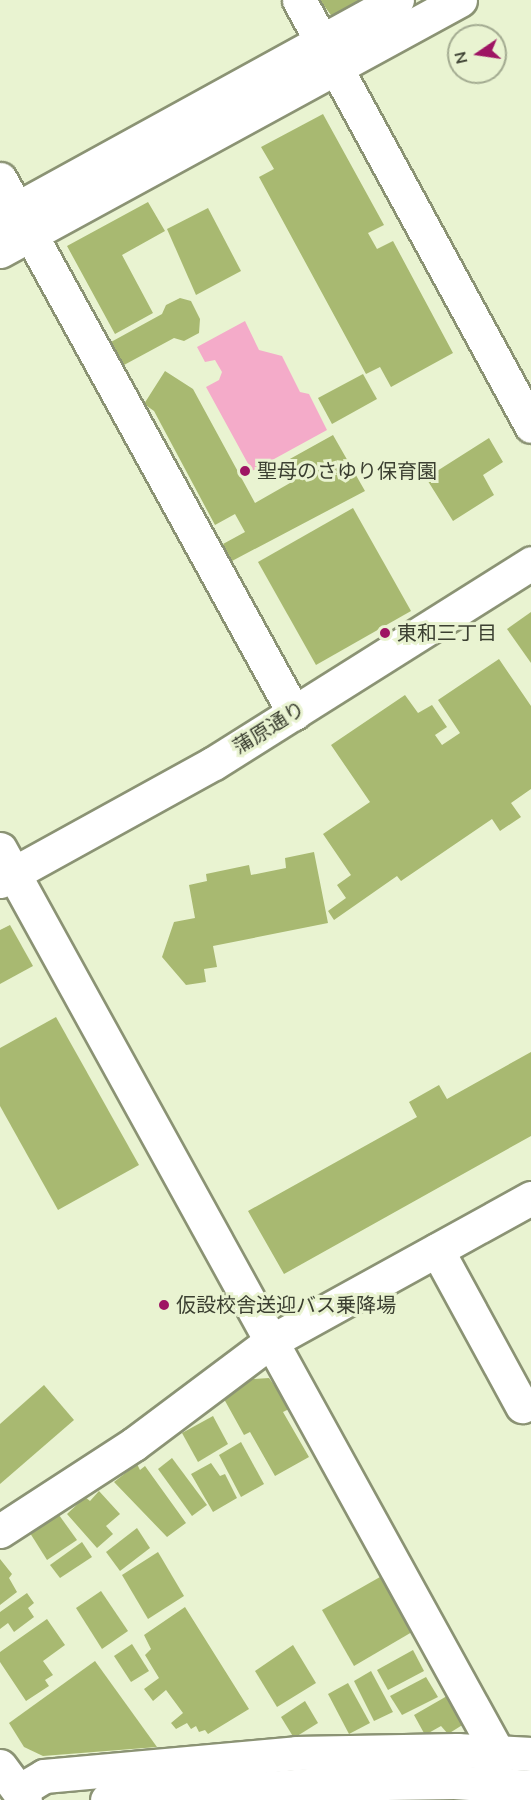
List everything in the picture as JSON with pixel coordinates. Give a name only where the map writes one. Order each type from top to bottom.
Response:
[{"type":"street","points":[[298,0],[531,426]]},
{"type":"street","points":[[328,56],[397,0]]},
{"type":"street","points":[[0,251],[16,221],[328,56],[459,0]]},
{"type":"street","points":[[0,179],[16,221],[294,713]]},
{"type":"street","name":"蒲原通り","points":[[5,868],[214,763],[531,563]]},
{"type":"street","points":[[5,868],[270,1342],[494,1779]]},
{"type":"street","points":[[0,1531],[134,1444],[249,1361],[270,1342],[437,1250],[528,1206]]},
{"type":"street","points":[[437,1250],[522,1406]]},
{"type":"street","points":[[494,1779],[531,1731]]},
{"type":"street","points":[[14,1786],[44,1776],[296,1753],[457,1749],[494,1779]]},
{"type":"street","points":[[494,1779],[531,1754]]},
{"type":"street","points":[[107,1800],[318,1784],[494,1779],[531,1787]]},
{"type":"shaded area","points":[[245,321],[259,350],[282,356],[300,392],[309,394],[327,430],[252,471],[206,387],[219,380],[222,372],[215,360],[205,362],[197,347]]},
{"type":"building","points":[[320,0],[366,0],[333,18]]},
{"type":"building","points":[[323,114],[384,225],[368,233],[377,249],[393,241],[453,353],[391,387],[380,367],[366,374],[259,177],[274,169],[261,147]]},
{"type":"building","points":[[148,202],[165,231],[122,255],[153,313],[115,334],[67,246]]},
{"type":"building","points":[[208,208],[241,271],[196,295],[167,229]]},
{"type":"building","points":[[180,298],[191,301],[200,319],[199,333],[184,341],[174,338],[124,365],[111,342],[162,314],[166,305]]},
{"type":"building","points":[[165,371],[193,389],[255,503],[290,483],[279,465],[333,435],[365,491],[232,561],[223,544],[245,532],[235,514],[215,525],[154,411],[144,404]]},
{"type":"building","points":[[363,374],[377,399],[332,424],[318,398]]},
{"type":"building","points":[[489,438],[503,462],[483,475],[494,495],[453,521],[426,478]]},
{"type":"building","points":[[353,508],[411,611],[316,665],[258,562]]},
{"type":"building","points":[[531,612],[531,663],[507,629]]},
{"type":"building","points":[[499,659],[531,706],[531,789],[511,803],[521,817],[500,831],[492,819],[401,881],[397,876],[334,920],[328,911],[346,898],[337,885],[351,875],[323,834],[370,802],[331,745],[405,695],[418,713],[432,705],[447,727],[435,735],[442,745],[460,733],[438,700]]},
{"type":"building","points":[[314,852],[328,923],[213,946],[217,967],[204,969],[206,982],[186,985],[162,957],[174,922],[195,918],[189,885],[207,881],[206,874],[249,865],[251,875],[286,868],[285,858]]},
{"type":"building","points":[[10,925],[33,966],[0,984],[0,930]]},
{"type":"building","points":[[56,1017],[139,1165],[58,1210],[0,1106],[0,1048]]},
{"type":"building","points":[[531,1052],[531,1136],[284,1274],[248,1211],[417,1117],[409,1102],[439,1085],[447,1099]]},
{"type":"building","points":[[269,1378],[291,1408],[283,1412],[309,1457],[275,1476],[250,1432],[244,1435],[224,1399],[252,1379]]},
{"type":"building","points":[[44,1385],[74,1420],[0,1484],[0,1424]]},
{"type":"building","points":[[213,1416],[228,1444],[198,1462],[182,1433]]},
{"type":"building","points":[[241,1442],[264,1484],[241,1497],[219,1455]]},
{"type":"building","points":[[172,1458],[207,1505],[192,1516],[158,1469]]},
{"type":"building","points":[[211,1463],[220,1476],[225,1474],[237,1498],[213,1512],[191,1474]]},
{"type":"building","points":[[137,1464],[140,1470],[145,1466],[186,1523],[167,1537],[114,1482]]},
{"type":"building","points":[[99,1491],[120,1514],[106,1526],[113,1534],[97,1548],[67,1514],[85,1497],[90,1501]]},
{"type":"building","points":[[59,1515],[77,1540],[47,1560],[30,1533]]},
{"type":"building","points":[[137,1528],[150,1548],[120,1571],[106,1552]]},
{"type":"building","points":[[82,1542],[92,1557],[60,1578],[50,1565]]},
{"type":"building","points":[[158,1552],[184,1596],[148,1619],[122,1575]]},
{"type":"building","points":[[0,1559],[12,1574],[9,1578],[17,1592],[0,1605]]},
{"type":"building","points":[[380,1577],[412,1632],[354,1666],[322,1610]]},
{"type":"building","points":[[101,1591],[128,1631],[102,1649],[76,1608]]},
{"type":"building","points":[[27,1593],[34,1603],[28,1608],[34,1617],[14,1632],[8,1623],[0,1629],[0,1612]]},
{"type":"building","points":[[185,1607],[249,1709],[208,1734],[205,1730],[199,1732],[196,1726],[191,1729],[187,1723],[176,1729],[171,1723],[183,1713],[166,1690],[153,1701],[144,1689],[159,1678],[145,1655],[151,1649],[144,1635]]},
{"type":"building","points":[[47,1619],[65,1645],[43,1661],[53,1675],[45,1680],[49,1686],[26,1701],[0,1662],[0,1652]]},
{"type":"building","points":[[132,1644],[149,1671],[131,1682],[114,1656]]},
{"type":"building","points":[[293,1645],[316,1683],[277,1707],[255,1671]]},
{"type":"building","points":[[413,1650],[424,1671],[388,1690],[377,1670]]},
{"type":"building","points":[[95,1661],[157,1747],[43,1756],[24,1747],[9,1723]]},
{"type":"building","points":[[371,1671],[393,1712],[374,1721],[354,1681]]},
{"type":"building","points":[[426,1677],[438,1697],[402,1715],[390,1696]]},
{"type":"building","points":[[348,1683],[370,1723],[349,1734],[328,1694]]},
{"type":"building","points":[[447,1696],[464,1724],[448,1734],[441,1726],[425,1735],[414,1715]]},
{"type":"building","points":[[305,1701],[318,1723],[294,1738],[281,1717]]},
{"type":"place","name":"聖母のさゆり保育園","points":[[245,471]]},
{"type":"place","name":"東和三丁目","points":[[385,633]]},
{"type":"place","name":"仮設校舎送迎バス乗降場","points":[[164,1305]]}]
